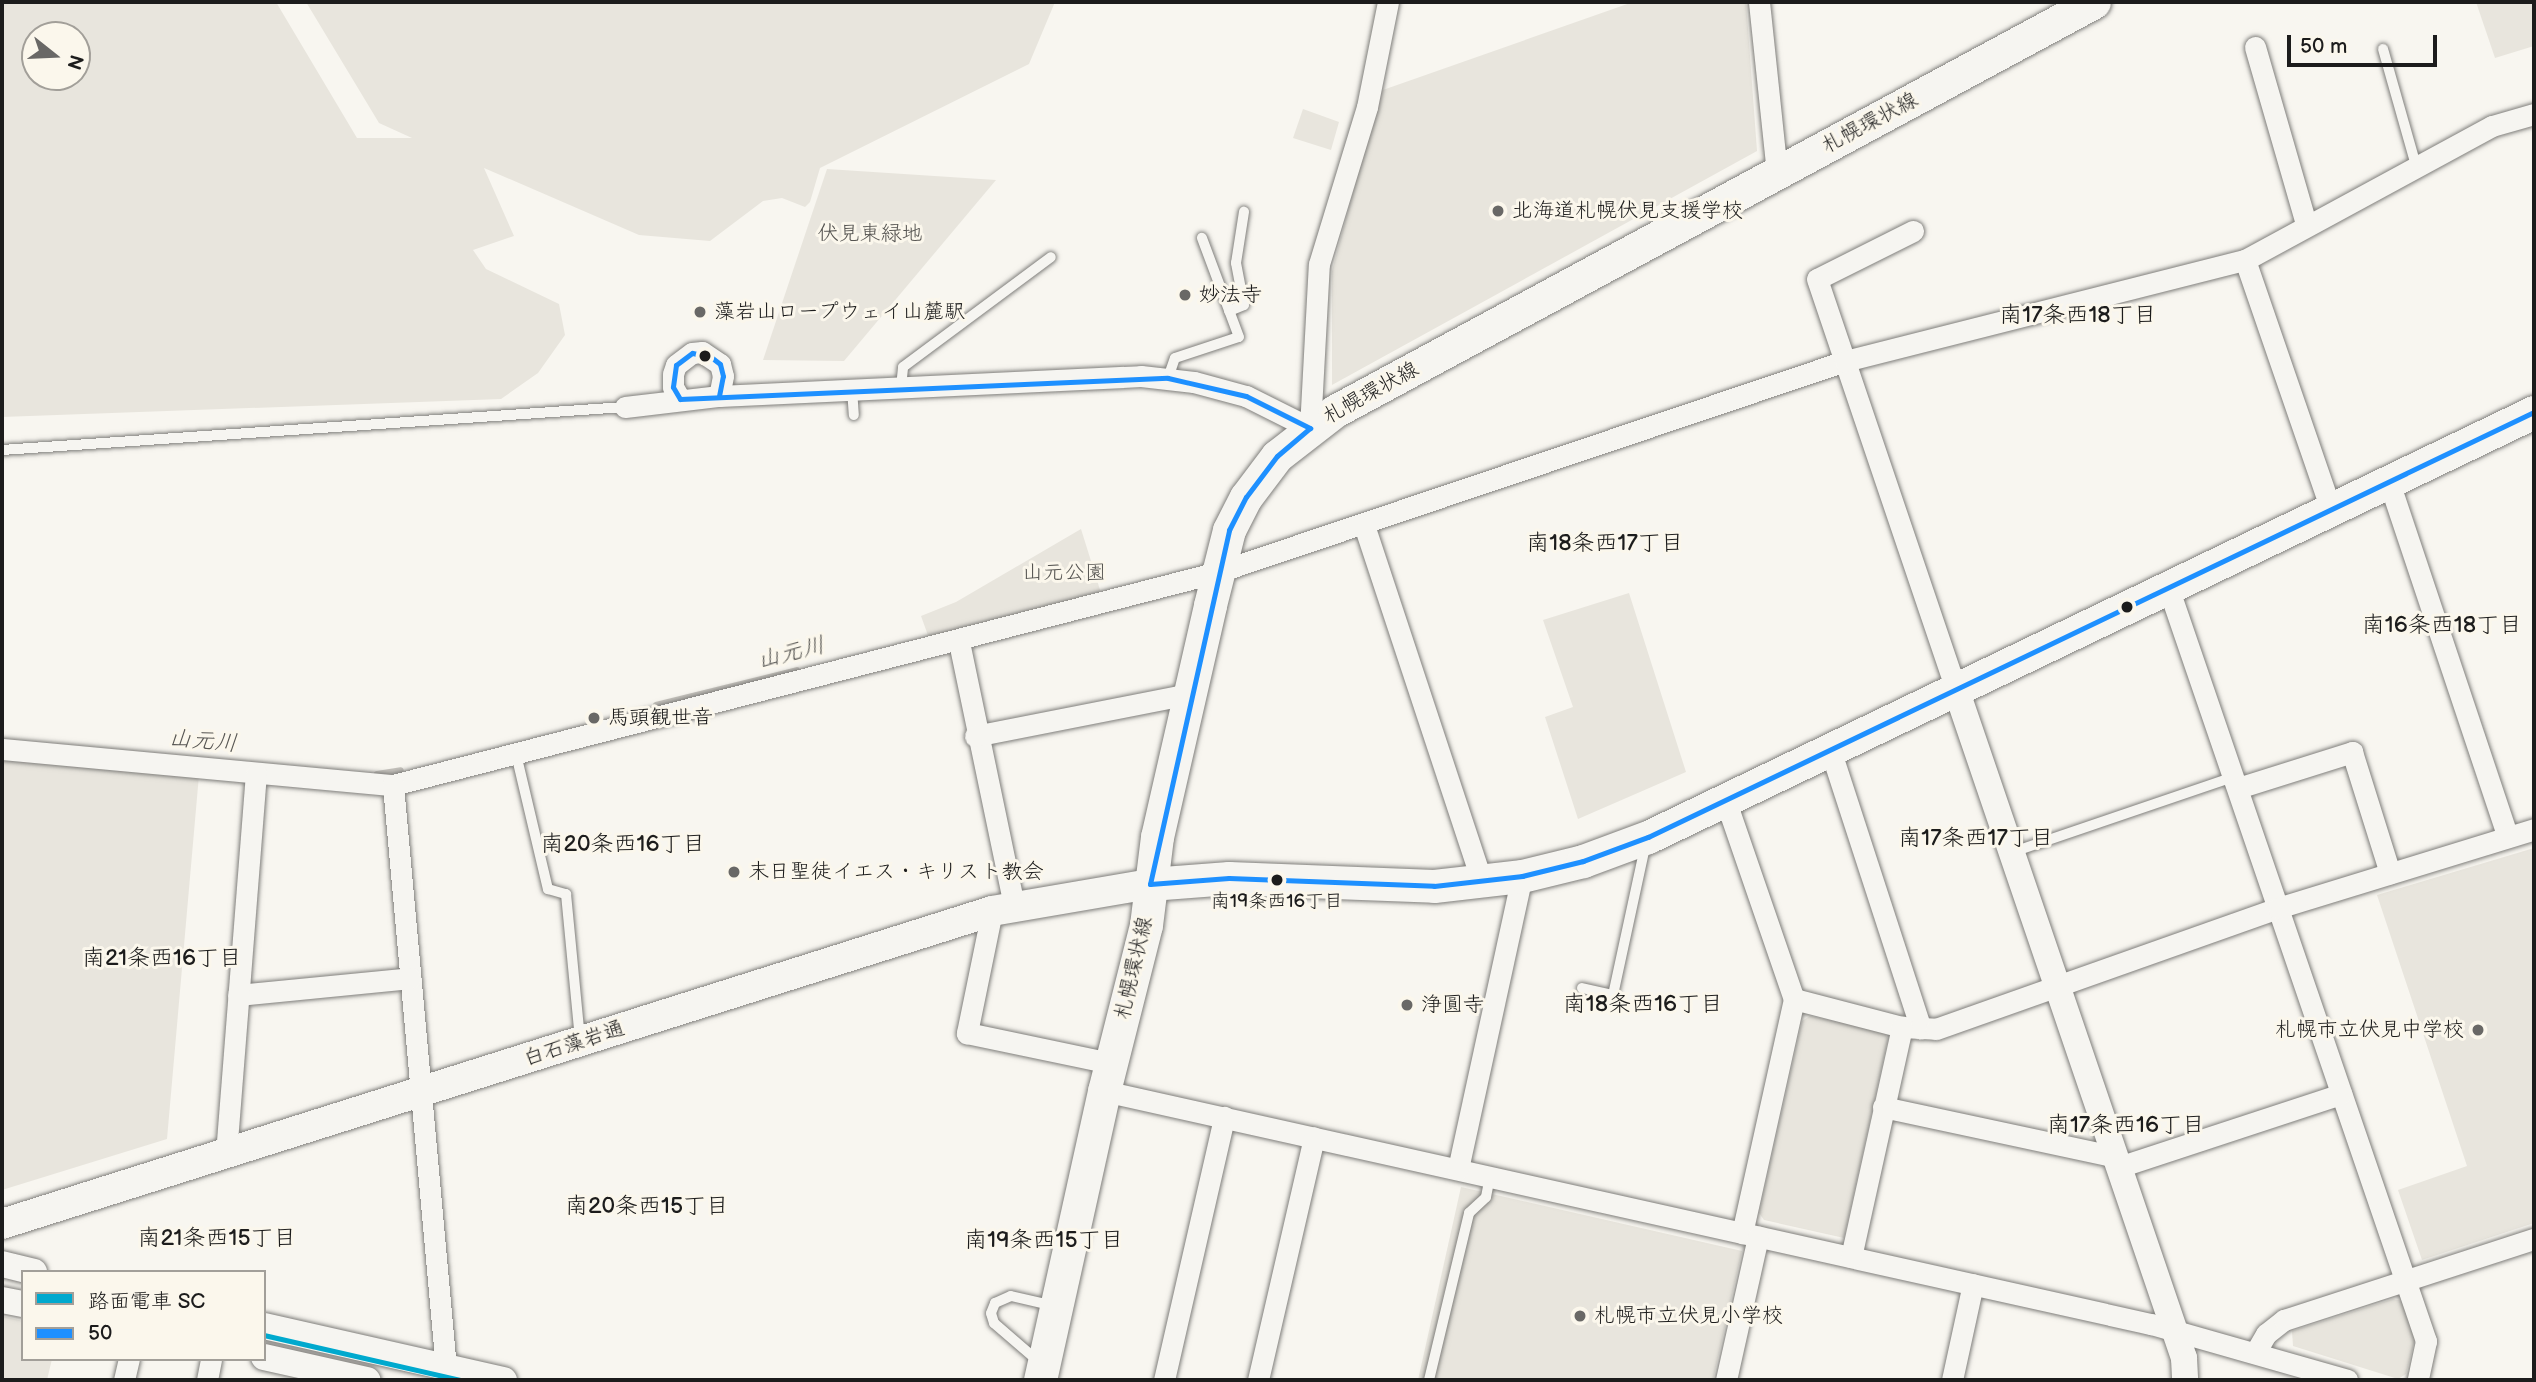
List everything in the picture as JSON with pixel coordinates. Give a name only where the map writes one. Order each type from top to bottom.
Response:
[{"type":"main road","name":"札幌環状線","points":[[1041,1373],[1107,1077],[1146,925],[1150,884],[1218,572],[1229,530],[1246,497],[1277,456],[1310,428],[2091,2]]},
{"type":"main road","points":[[1150,884],[1229,878],[1434,886],[1482,882],[1522,876],[1647,837],[2534,412]]},
{"type":"main road","name":"白石藻岩通","points":[[2,1224],[1003,908],[1150,884]]},
{"type":"street","points":[[1759,2],[1777,173]]},
{"type":"street","points":[[625,407],[719,396],[1168,378],[1247,396],[1310,428],[1320,264],[1367,107],[1385,3]]},
{"type":"street","points":[[2255,47],[2306,224]]},
{"type":"street","points":[[2,749],[393,785],[959,642],[1218,572],[1845,361],[2245,260],[2306,224],[2492,126],[2534,114]]},
{"type":"street","points":[[1913,231],[1817,279],[2184,1358],[2185,1380]]},
{"type":"street","points":[[2245,260],[2331,510]]},
{"type":"street","points":[[680,399],[673,387],[676,365],[692,353],[702,352],[720,364],[723,376],[719,396]]},
{"type":"street","points":[[2389,482],[2508,837]]},
{"type":"street","points":[[1364,525],[1482,882]]},
{"type":"street","points":[[2168,587],[2426,1341],[2418,1380]]},
{"type":"street","points":[[959,642],[1003,908],[967,1033],[1224,1117],[2173,1329],[2347,1380]]},
{"type":"street","points":[[975,736],[1190,694]]},
{"type":"street","points":[[1830,749],[1912,1028],[1883,1107],[1851,1257]]},
{"type":"street","points":[[2235,783],[2351,752],[2390,873]]},
{"type":"street","points":[[226,1154],[256,774]]},
{"type":"street","points":[[393,785],[446,1368]]},
{"type":"street","points":[[1725,799],[1794,999],[1726,1380]]},
{"type":"street","points":[[1794,999],[1912,1028],[1936,1029],[2278,908],[2534,829]]},
{"type":"street","points":[[1458,1169],[1522,876]]},
{"type":"street","points":[[238,995],[410,978]]},
{"type":"street","points":[[1883,1107],[2118,1162],[2342,1094]]},
{"type":"street","points":[[1164,1380],[1224,1117]]},
{"type":"street","points":[[1258,1380],[1314,1137]]},
{"type":"street","points":[[2255,1353],[2266,1334],[2284,1320],[2534,1239]]},
{"type":"street","points":[[2,1264],[26,1270]]},
{"type":"street","points":[[1952,1380],[1973,1284]]},
{"type":"street","points":[[2,1300],[21,1304]]},
{"type":"street","points":[[266,1326],[504,1380]]},
{"type":"street","points":[[266,1357],[361,1380],[364,1349]]},
{"type":"street","points":[[124,1380],[129,1361]]},
{"type":"street","points":[[206,1380],[211,1361]]},
{"type":"lane","points":[[2384,49],[2416,166]]},
{"type":"lane","points":[[1229,312],[1244,305],[1236,262],[1244,212]]},
{"type":"lane","points":[[1168,378],[1175,358],[1239,337],[1202,238]]},
{"type":"lane","points":[[901,387],[903,367],[1051,257]]},
{"type":"lane","points":[[852,389],[854,415]]},
{"type":"lane","points":[[2,450],[625,407]]},
{"type":"lane","points":[[516,754],[548,889],[566,894],[580,1041]]},
{"type":"lane","points":[[2011,853],[2235,783]]},
{"type":"lane","points":[[1582,988],[1613,995],[1647,837]]},
{"type":"lane","points":[[1429,1380],[1469,1213],[1486,1197],[1490,1176]]},
{"type":"lane","points":[[1041,1373],[994,1323],[991,1314],[995,1303],[1011,1296],[1056,1306]]},
{"type":"shaded area","points":[[2,2],[276,2],[357,138],[412,138],[379,123],[306,2],[1055,2],[1029,64],[820,168],[810,202],[805,207],[782,198],[763,201],[710,241],[639,235],[484,168],[514,236],[473,250],[486,269],[559,304],[565,335],[538,373],[501,399],[2,417]]},
{"type":"shaded area","name":"北海道札幌伏見支援学校","points":[[1633,2],[1746,2],[1757,151],[1332,385],[1332,271],[1380,91]]},
{"type":"shaded area","points":[[2476,2],[2534,2],[2534,46],[2495,58]]},
{"type":"shaded area","points":[[1303,109],[1339,122],[1331,150],[1293,138]]},
{"type":"shaded area","name":"伏見東緑地","points":[[827,169],[996,180],[844,361],[763,360]]},
{"type":"shaded area","name":"山元公園","points":[[1081,529],[1101,593],[930,641],[921,616],[956,602]]},
{"type":"shaded area","points":[[1629,593],[1686,772],[1578,819],[1545,717],[1573,707],[1543,620]]},
{"type":"shaded area","points":[[2,757],[199,775],[167,1139],[2,1190]]},
{"type":"shaded area","name":"札幌市立伏見中学校","points":[[2534,848],[2534,1223],[2422,1260],[2398,1190],[2467,1166],[2377,895]]},
{"type":"shaded area","points":[[1810,1016],[1883,1031],[1888,1039],[1844,1238],[1764,1220],[1759,1213],[1802,1021]]},
{"type":"shaded area","name":"札幌市立伏見小学校","points":[[1461,1187],[1742,1251],[1713,1380],[1418,1380]]},
{"type":"shaded area","points":[[2393,1299],[2402,1301],[2415,1339],[2406,1374],[2398,1379],[2293,1346],[2292,1331]]},
{"type":"shaded area","points":[[2,1316],[21,1321],[21,1361],[52,1361],[47,1380],[2,1380]]},
{"type":"waterway","name":"山元川","points":[[656,705],[797,670]]},
{"type":"waterway","name":"山元川","points":[[377,774],[401,770]]},
{"type":"tram line","name":"SC","points":[[266,1335],[461,1380]]},
{"type":"transit line","name":"50","points":[[719,396],[723,376],[720,364],[711,357],[692,353],[676,365],[673,387],[680,399],[1168,378],[1246,396],[1310,428]]},
{"type":"transit line","name":"50","points":[[1150,884],[1229,878],[1434,886],[1522,876],[1583,861],[1648,837],[2534,412]]},
{"type":"transit line","name":"50","points":[[1150,884],[1229,530],[1246,497],[1277,456],[1310,428]]},
{"type":"place","name":"北海道札幌伏見支援学校","points":[[1498,211]]},
{"type":"place","name":"妙法寺","points":[[1185,295]]},
{"type":"place","name":"藻岩山ロープウェイ山麓駅","points":[[700,312]]},
{"type":"place","name":"馬頭観世音","points":[[594,718]]},
{"type":"place","name":"末日聖徒イエス・キリスト教会","points":[[734,872]]},
{"type":"place","name":"南19条西16丁目","points":[[1277,880]]},
{"type":"place","name":"浄圓寺","points":[[1407,1005]]},
{"type":"place","name":"札幌市立伏見中学校","points":[[2478,1030]]},
{"type":"place","name":"札幌市立伏見小学校","points":[[1580,1316]]},
{"type":"district","name":"南17条西18丁目","points":[[2078,315]]},
{"type":"district","name":"南18条西17丁目","points":[[1605,543]]},
{"type":"district","name":"南16条西18丁目","points":[[2442,625]]},
{"type":"district","name":"南17条西17丁目","points":[[1976,838]]},
{"type":"district","name":"南20条西16丁目","points":[[623,844]]},
{"type":"district","name":"南21条西16丁目","points":[[162,958]]},
{"type":"district","name":"南18条西16丁目","points":[[1643,1004]]},
{"type":"district","name":"南17条西16丁目","points":[[2126,1125]]},
{"type":"district","name":"南20条西15丁目","points":[[647,1206]]},
{"type":"district","name":"南21条西15丁目","points":[[217,1238]]},
{"type":"district","name":"南19条西15丁目","points":[[1044,1240]]}]
